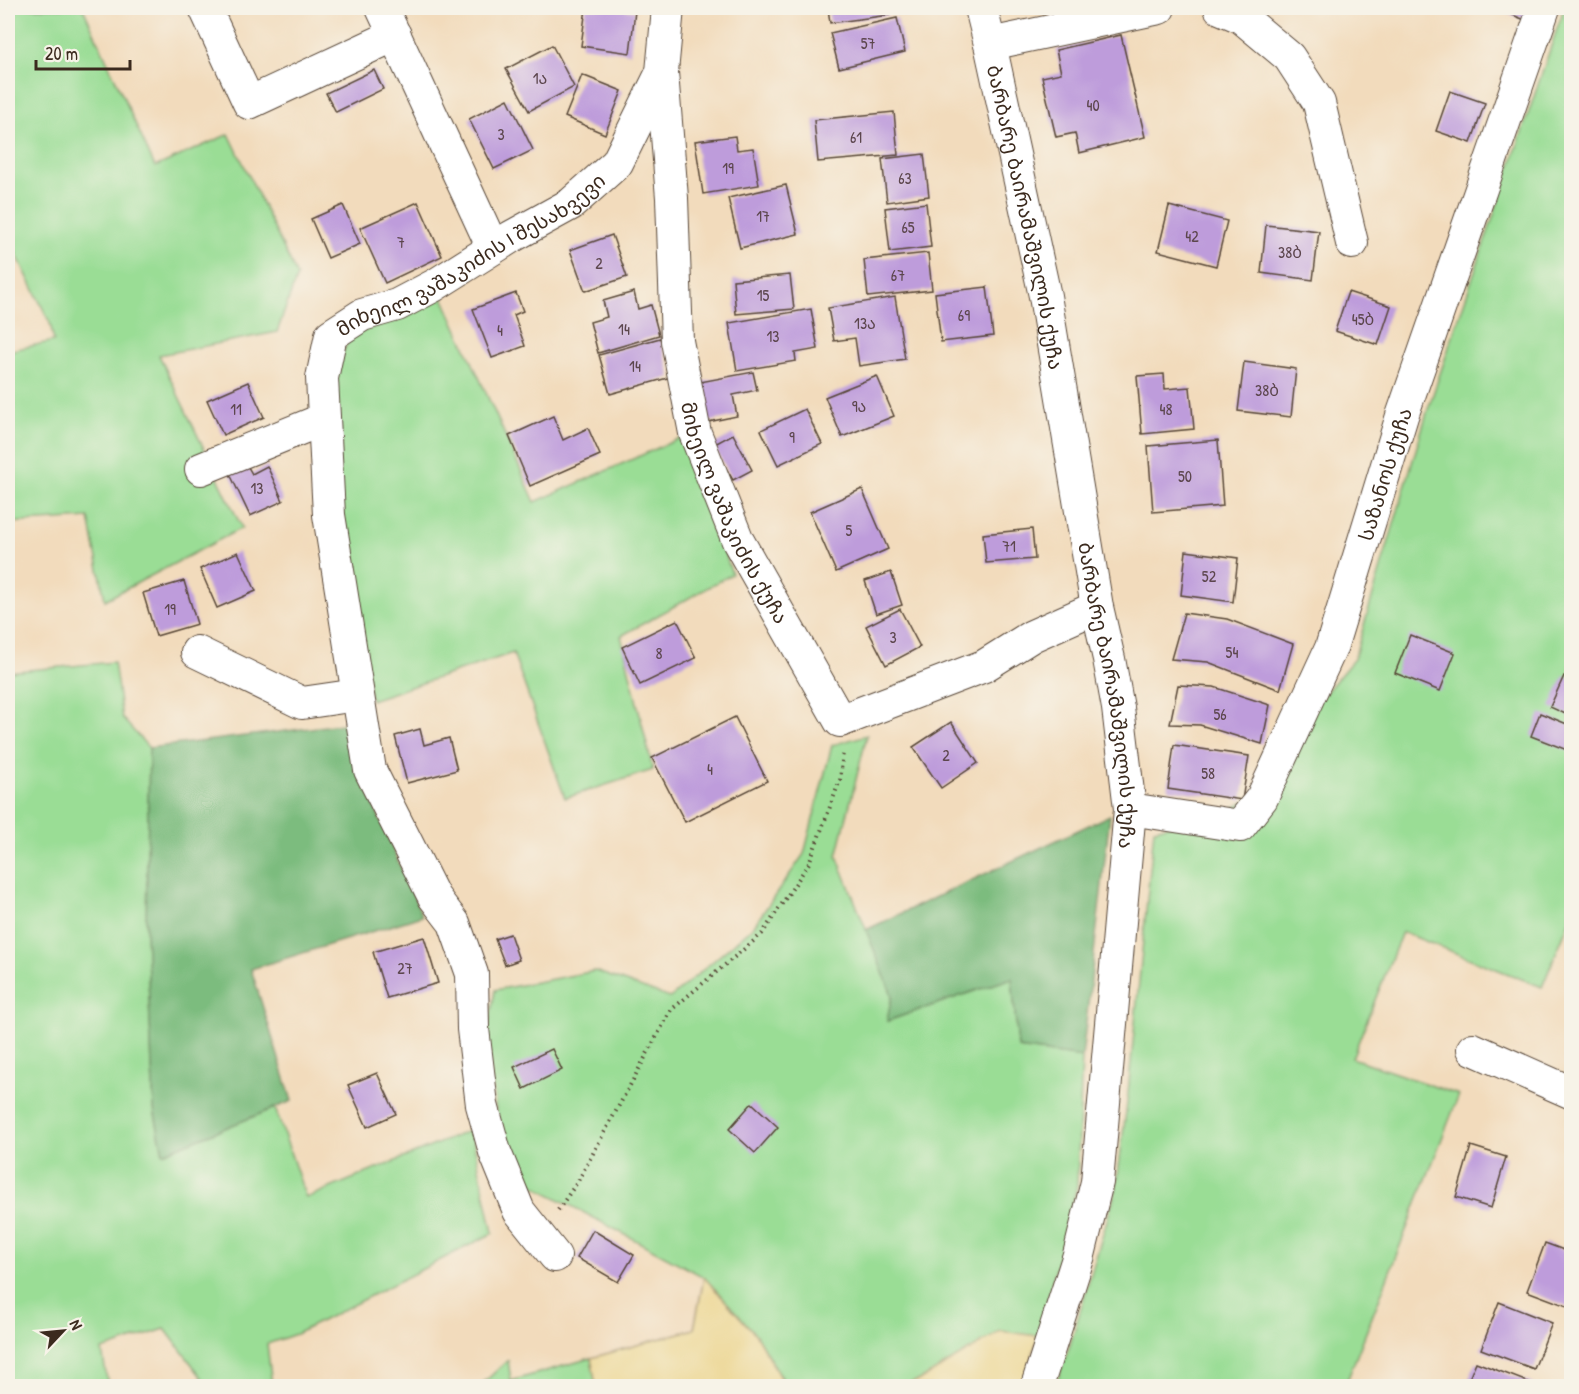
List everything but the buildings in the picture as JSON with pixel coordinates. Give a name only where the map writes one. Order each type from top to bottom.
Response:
[{"type":"street","points":[[205,8],[249,103],[388,21],[493,248]]},
{"type":"street","name":"მიხეილ ვაშაკიძის ქუჩა","points":[[668,8],[662,72],[672,198],[677,341],[695,433],[738,541],[840,721]]},
{"type":"street","name":"ბარბარე ბაირამაშვილის ქუჩა","points":[[981,8],[1045,296],[1097,607],[1118,708],[1130,809],[1097,1182],[1078,1255],[1037,1386]]},
{"type":"street","points":[[990,44],[1159,8]]},
{"type":"street","points":[[1220,8],[1241,17],[1289,57],[1319,103],[1352,243]]},
{"type":"street","name":"საზანოს ქუჩა","points":[[1130,809],[1240,826],[1262,798],[1331,648],[1402,416],[1544,8]]},
{"type":"street","name":"მიხეილ ვაშაკიძის I შესახვევი","points":[[555,1256],[519,1211],[495,1152],[482,1105],[473,1029],[472,974],[454,923],[434,897],[370,771],[329,515],[322,378],[332,335],[362,315],[397,305],[425,290],[571,204],[617,163],[662,72]]},
{"type":"street","points":[[201,469],[324,419]]},
{"type":"street","points":[[840,721],[984,666],[1032,636],[1097,607]]},
{"type":"street","points":[[197,652],[302,703],[357,695]]},
{"type":"street","points":[[1473,1049],[1572,1093]]},
{"type":"path","points":[[535,1230],[555,1214],[578,1181],[671,1010],[762,934],[809,863],[840,780],[844,746],[840,721]]},
{"type":"green space","points":[[8,8],[83,8],[155,167],[229,134],[297,276],[277,332],[159,355],[242,528],[105,600],[89,518],[8,523],[8,351],[54,341],[50,323],[8,237]]},
{"type":"green space","points":[[1564,8],[1571,8],[1571,917],[1542,987],[1402,932],[1352,1058],[1459,1095],[1345,1386],[1055,1386],[1070,1345],[1116,1190],[1127,1103],[1154,829],[1227,811],[1249,800],[1315,705],[1354,659],[1428,409]]},
{"type":"green space","points":[[442,295],[535,502],[685,436],[732,574],[621,636],[653,770],[565,798],[513,653],[371,700],[333,461],[334,377],[349,337]]},
{"type":"green space","points":[[114,662],[122,718],[149,748],[146,932],[154,1109],[163,1153],[275,1108],[306,1198],[471,1130],[493,1233],[296,1334],[267,1344],[272,1386],[207,1386],[165,1329],[102,1350],[108,1386],[8,1386],[8,672]]},
{"type":"green space","points":[[350,723],[362,778],[422,916],[251,969],[292,1101],[163,1153],[154,1109],[146,932],[149,748]]},
{"type":"green space","points":[[867,735],[837,856],[892,995],[887,1021],[1012,978],[1018,1048],[1082,1057],[1077,1186],[1038,1336],[902,1386],[789,1386],[784,1383],[756,1335],[704,1277],[523,1180],[501,1145],[486,1041],[495,990],[595,971],[670,998],[753,927],[804,854],[832,745]]},
{"type":"green space","points":[[1110,815],[1082,1057],[1018,1048],[1012,978],[887,1021],[892,995],[866,930]]},
{"type":"green space","points":[[591,1358],[596,1386],[480,1386],[508,1360],[511,1381]]},
{"type":"sand","points":[[704,1277],[756,1335],[783,1383],[789,1386],[596,1386],[591,1358],[694,1329]]},
{"type":"sand","points":[[1001,1331],[1038,1336],[1024,1386],[902,1386],[922,1379]]}]
